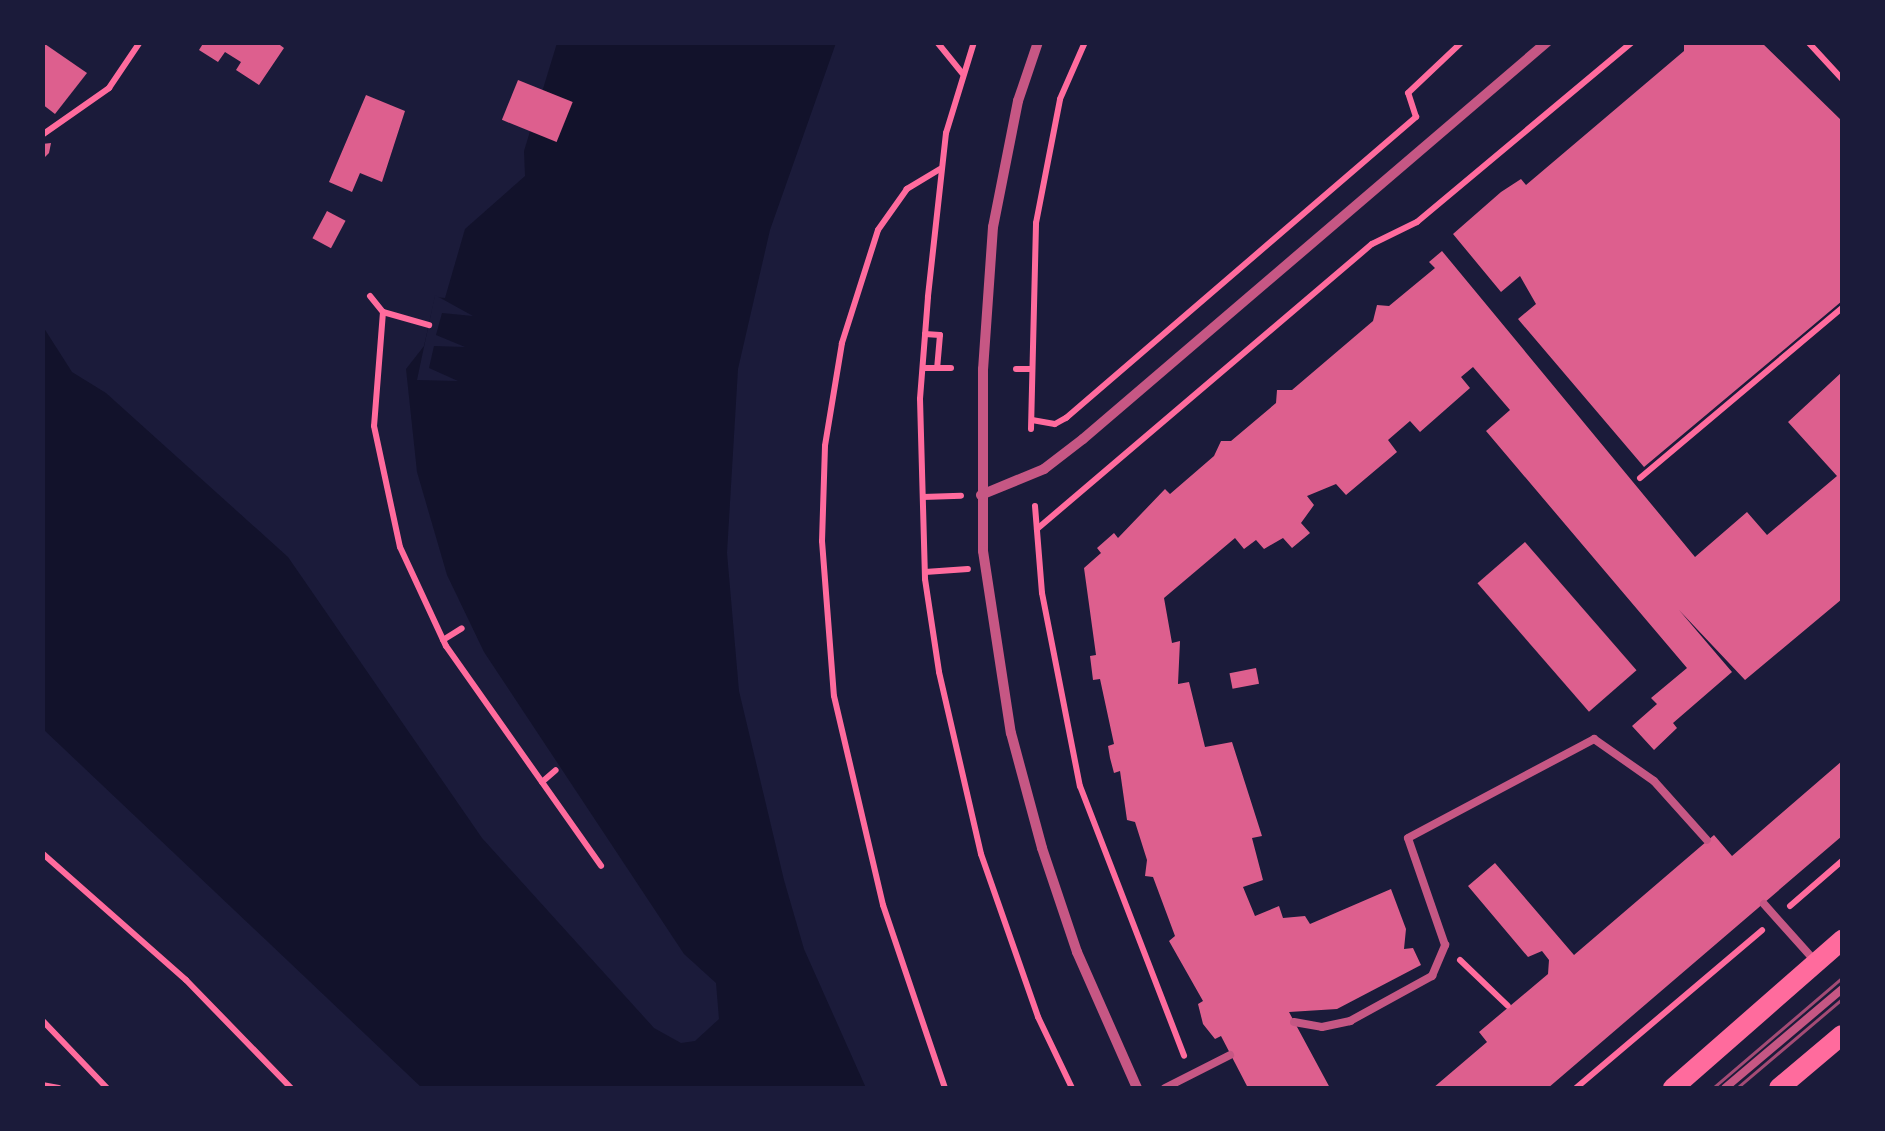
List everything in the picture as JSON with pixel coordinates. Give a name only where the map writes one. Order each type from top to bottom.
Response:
[{"type":"main road","points":[[1673,1088],[1842,940]]},
{"type":"main road","points":[[1779,1088],[1842,1035]]},
{"type":"street","points":[[1038,42],[1018,100],[993,226],[981,495],[984,568],[1011,733],[1042,848],[1084,969],[1138,1088]]},
{"type":"street","points":[[981,495],[1044,469],[1082,439],[1547,42]]},
{"type":"lane","points":[[1294,1022],[1322,1027],[1350,1022],[1432,976],[1445,945],[1408,838],[1594,739],[1654,781],[1707,840]]},
{"type":"lane","points":[[1764,904],[1818,964]]},
{"type":"lane","points":[[1725,1088],[1842,989]]},
{"type":"lane","points":[[1165,1088],[1230,1055]]},
{"type":"path","points":[[42,135],[108,88],[140,42]]},
{"type":"path","points":[[937,42],[962,73]]},
{"type":"path","points":[[974,42],[962,73],[941,169],[925,334],[925,572],[939,672],[982,854],[1038,1017],[1072,1088]]},
{"type":"path","points":[[1085,42],[1060,99],[1036,223],[1031,424],[1066,418],[1416,118],[1408,94],[1462,42]]},
{"type":"path","points":[[1037,529],[1372,244],[1417,222],[1632,42]]},
{"type":"path","points":[[1808,42],[1842,79]]},
{"type":"path","points":[[941,169],[906,188],[878,230],[842,343],[825,446],[822,541],[838,716],[883,906],[945,1088]]},
{"type":"path","points":[[370,296],[383,312],[429,325]]},
{"type":"path","points":[[1640,478],[1842,308]]},
{"type":"path","points":[[383,312],[374,389],[377,456],[400,546],[443,640],[600,866]]},
{"type":"path","points":[[925,334],[940,335],[937,368]]},
{"type":"path","points":[[922,368],[951,368]]},
{"type":"path","points":[[1016,369],[1030,369]]},
{"type":"path","points":[[922,497],[981,495]]},
{"type":"path","points":[[1035,506],[1042,593],[1080,786],[1148,973],[1188,1064]]},
{"type":"path","points":[[925,572],[984,568]]},
{"type":"path","points":[[443,640],[462,628]]},
{"type":"path","points":[[542,782],[556,770]]},
{"type":"path","points":[[42,854],[186,980],[291,1088]]},
{"type":"path","points":[[1576,1088],[1842,861]]},
{"type":"path","points":[[1457,957],[1508,1006]]},
{"type":"path","points":[[42,1020],[107,1088]]},
{"type":"path","points":[[42,1085],[59,1088]]},
{"type":"shaded area","points":[[557,43],[836,43],[770,230],[738,369],[727,553],[739,691],[784,880],[804,949],[866,1088],[422,1088],[43,729],[42,325],[72,372],[106,393],[288,557],[482,838],[654,1028],[681,1043],[695,1041],[719,1019],[716,983],[684,954],[484,652],[447,575],[417,472],[406,369],[424,346],[435,297],[445,298],[465,229],[525,176],[524,151]]},
{"type":"pier","points":[[435,295],[473,316],[442,313],[436,335],[465,347],[434,346],[429,368],[458,381],[417,380]]},
{"type":"building","points":[[42,42],[87,73],[55,114],[42,104]]},
{"type":"building","points":[[204,42],[276,42],[284,48],[259,85],[236,70],[241,62],[225,52],[218,62],[199,50]]},
{"type":"building","points":[[1684,42],[1761,42],[1842,121],[1842,301],[1644,467],[1518,319],[1536,304],[1520,276],[1501,292],[1453,234],[1501,192],[1521,179],[1526,185],[1684,51]]},
{"type":"building","points":[[518,80],[573,102],[557,142],[502,120]]},
{"type":"building","points":[[366,95],[405,111],[382,182],[360,173],[352,192],[329,182]]},
{"type":"building","points":[[51,143],[49,153],[42,160],[42,144]]},
{"type":"building","points":[[327,211],[346,221],[331,248],[312,238]]},
{"type":"building","points":[[1442,251],[1695,557],[1747,512],[1767,535],[1837,476],[1788,422],[1842,372],[1842,599],[1745,680],[1679,610],[1732,672],[1673,723],[1677,728],[1654,750],[1632,726],[1657,704],[1651,698],[1687,668],[1486,431],[1510,410],[1473,367],[1461,377],[1470,388],[1420,432],[1410,421],[1388,440],[1397,452],[1346,495],[1336,484],[1307,496],[1314,505],[1301,523],[1310,533],[1292,548],[1283,538],[1264,549],[1256,540],[1244,549],[1235,538],[1164,598],[1172,643],[1180,641],[1178,684],[1189,682],[1205,747],[1232,742],[1262,836],[1252,838],[1263,880],[1243,887],[1255,916],[1279,906],[1283,918],[1305,916],[1310,924],[1391,889],[1406,929],[1404,949],[1413,948],[1421,965],[1337,1009],[1289,1012],[1330,1088],[1248,1088],[1221,1036],[1215,1039],[1203,1024],[1198,1004],[1203,1001],[1169,941],[1175,936],[1153,877],[1145,876],[1147,860],[1135,822],[1127,820],[1120,771],[1114,773],[1110,758],[1108,746],[1114,744],[1100,679],[1093,680],[1090,656],[1096,655],[1084,568],[1101,553],[1097,548],[1114,533],[1118,538],[1165,489],[1170,494],[1214,456],[1221,441],[1231,441],[1276,403],[1277,390],[1292,390],[1373,321],[1377,305],[1389,306],[1435,268],[1429,262]]},
{"type":"building","points":[[1525,542],[1637,670],[1589,712],[1477,583]]},
{"type":"building","points":[[1256,668],[1259,684],[1233,689],[1229,673]]},
{"type":"building","points":[[1842,761],[1842,836],[1548,1088],[1433,1088],[1487,1042],[1479,1032],[1548,974],[1549,960],[1542,951],[1528,957],[1468,886],[1495,863],[1574,955],[1714,835],[1732,856]]},
{"type":"tram line","points":[[1713,1088],[1842,978]]},
{"type":"tram line","points":[[1737,1088],[1842,999]]}]
